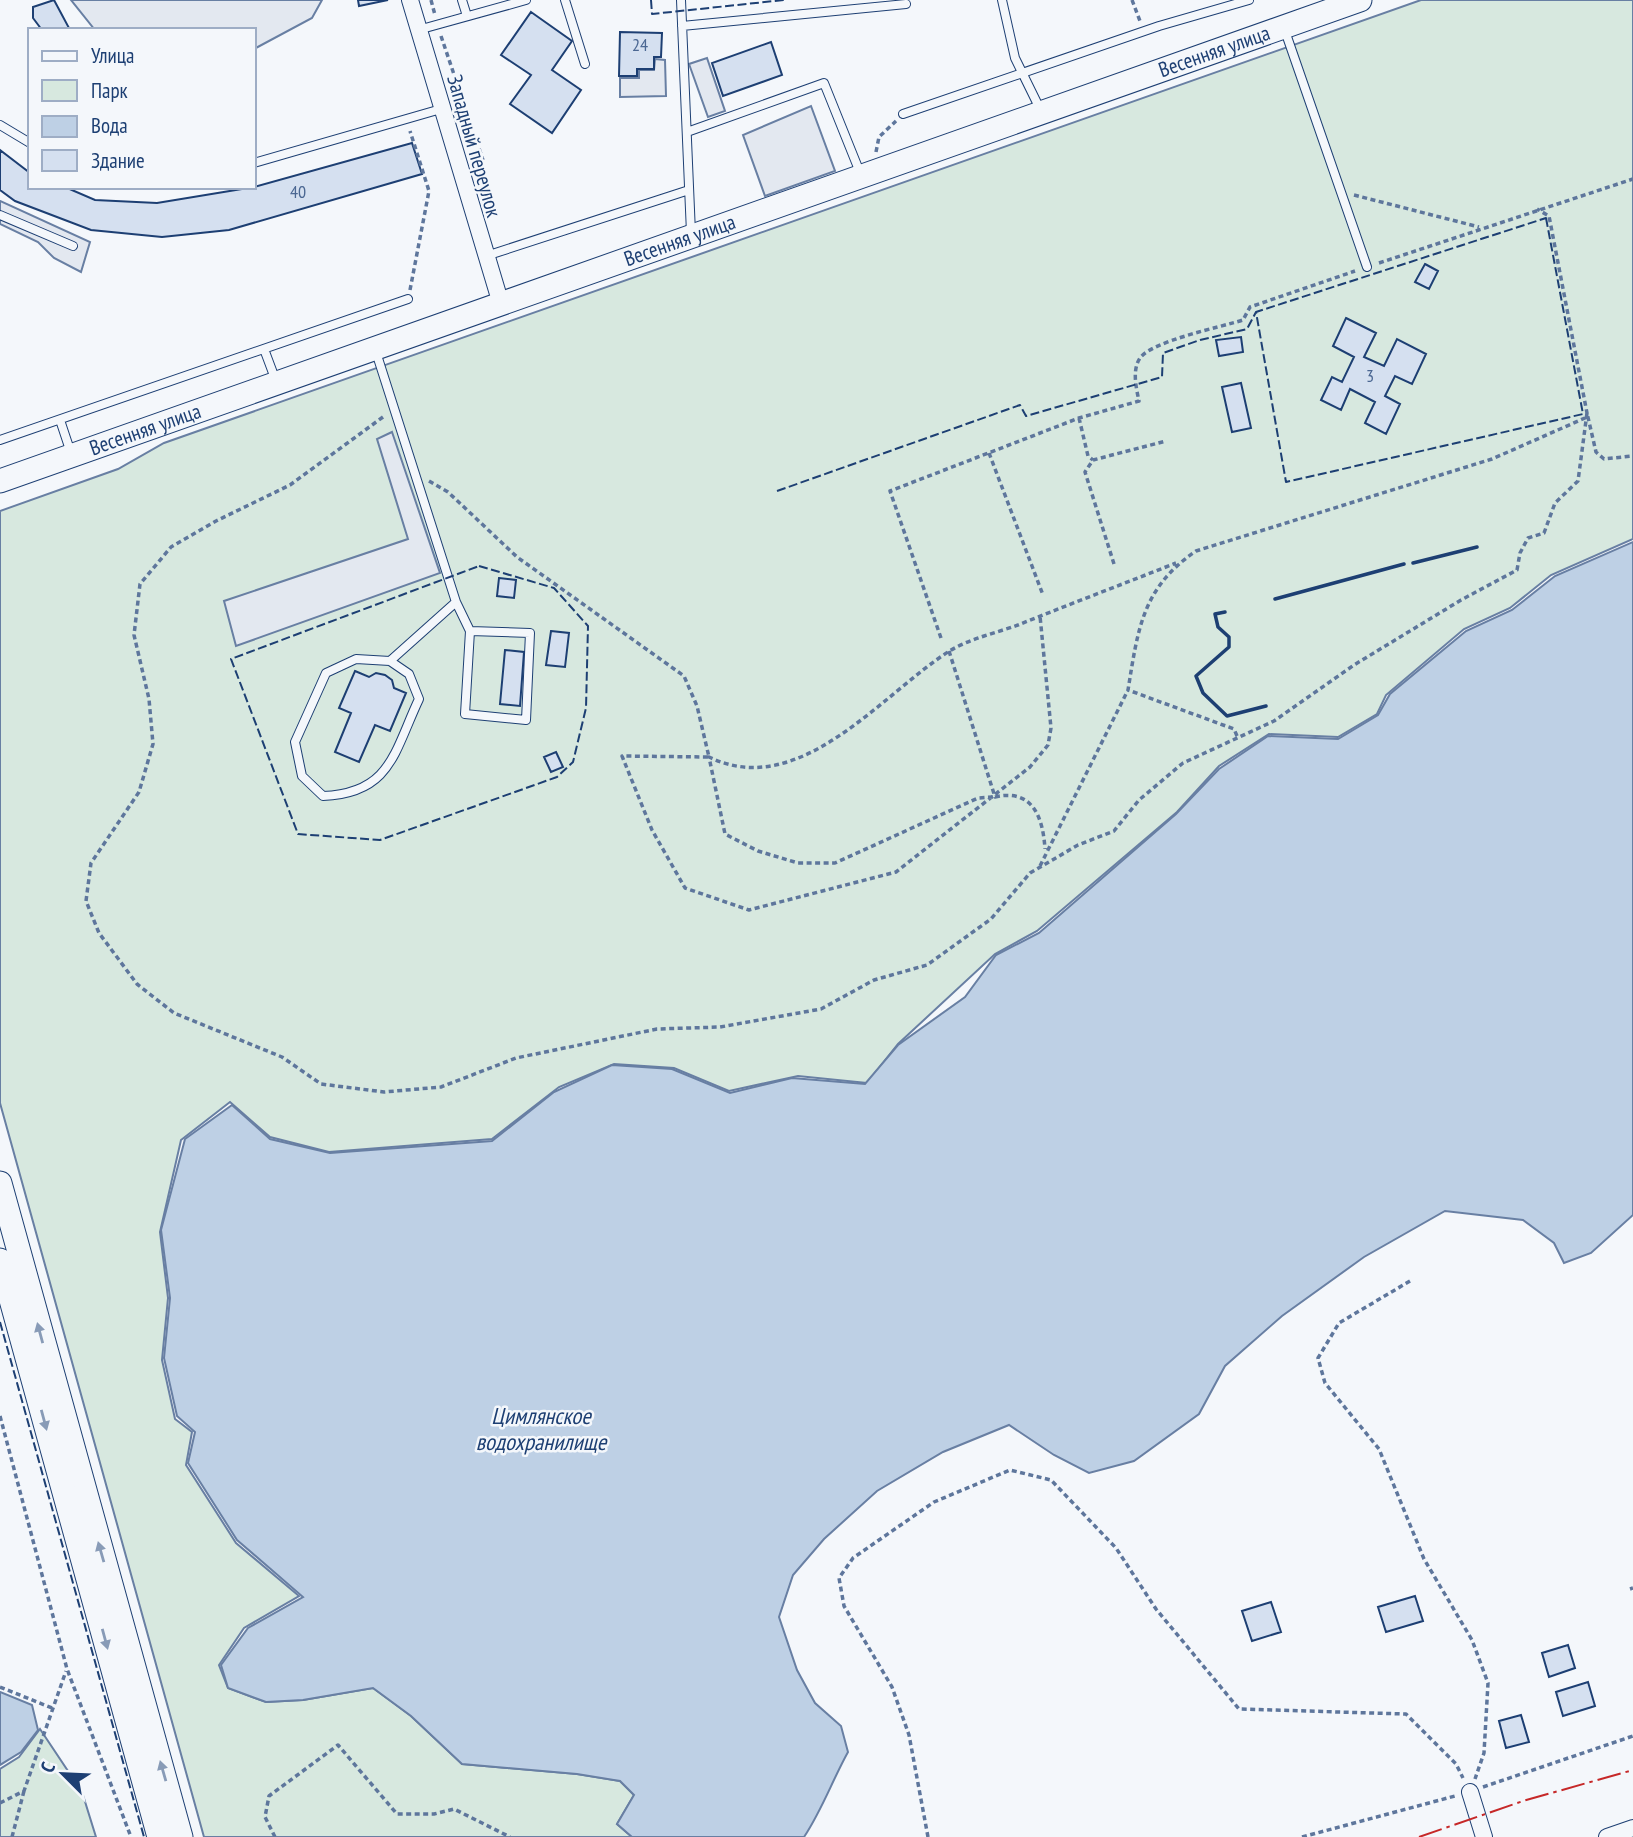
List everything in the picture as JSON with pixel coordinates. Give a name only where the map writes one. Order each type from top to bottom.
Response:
[{"type":"street","name":"Западный переулок","points":[[410,0],[500,304]]},
{"type":"street","name":"Весенняя улица","points":[[0,481],[1360,0]]},
{"type":"street","points":[[0,1183],[181,1837]]},
{"type":"street","points":[[0,1260],[159,1837]]},
{"type":"street","points":[[1470,1792],[1484,1837]]},
{"type":"street","points":[[1607,1837],[1633,1828]]},
{"type":"lane","points":[[462,0],[467,16]]},
{"type":"lane","points":[[418,30],[526,0]]},
{"type":"lane","points":[[565,0],[585,64]]},
{"type":"lane","points":[[681,0],[691,236]]},
{"type":"lane","points":[[1002,0],[1014,58],[1041,111]]},
{"type":"lane","points":[[903,114],[1144,32],[1249,0]]},
{"type":"lane","points":[[682,26],[906,4]]},
{"type":"lane","points":[[1284,27],[1367,267]]},
{"type":"lane","points":[[687,132],[824,83],[867,173]]},
{"type":"lane","points":[[256,162],[441,108]]},
{"type":"lane","points":[[0,125],[28,142]]},
{"type":"lane","points":[[485,256],[689,190]]},
{"type":"lane","points":[[0,215],[73,246]]},
{"type":"lane","points":[[0,440],[408,299]]},
{"type":"lane","points":[[375,348],[456,601],[470,631],[465,714],[526,720],[530,633],[470,631]]},
{"type":"lane","points":[[264,349],[276,383]]},
{"type":"lane","points":[[60,420],[72,456]]},
{"type":"lane","points":[[390,661],[409,674],[419,699],[385,773],[368,786],[347,795],[323,796],[302,776],[295,743],[326,673],[356,659],[390,661],[456,601]]},
{"type":"path","points":[[431,0],[483,160]]},
{"type":"path","points":[[1132,0],[1144,32]]},
{"type":"path","points":[[867,173],[879,137],[903,114]]},
{"type":"path","points":[[407,119],[429,191],[408,299]]},
{"type":"path","points":[[941,638],[890,491],[1079,418],[1139,401],[1136,368],[1141,356],[1162,345],[1243,320],[1250,307],[1480,227],[1633,179]]},
{"type":"path","points":[[1341,192],[1480,227]]},
{"type":"path","points":[[1537,209],[1549,216],[1596,452],[1604,459],[1633,456]]},
{"type":"path","points":[[393,410],[290,485],[216,521],[171,547],[140,584],[134,635],[149,699],[153,744],[139,792],[91,863],[86,901],[99,933],[137,984],[174,1013],[282,1057],[321,1084],[384,1093],[441,1087],[516,1058],[657,1029],[720,1027],[821,1009],[874,980],[927,965],[991,919],[1030,873],[1079,845],[1114,831],[1139,800],[1182,763],[1274,721],[1354,665],[1461,600],[1517,570],[1520,553],[1528,538],[1544,533],[1555,503],[1578,481],[1587,413]]},
{"type":"path","points":[[1039,867],[1045,849],[1059,830],[1075,791],[1128,690],[1139,640],[1139,621],[1168,572],[1181,561],[1196,551],[1492,459],[1576,425],[1587,413]]},
{"type":"path","points":[[1079,418],[1088,456],[1093,460]]},
{"type":"path","points":[[1114,565],[1086,472],[1093,460],[1166,441]]},
{"type":"path","points":[[989,453],[1043,595]]},
{"type":"path","points":[[415,473],[449,492],[517,557],[684,676],[697,706],[725,834],[758,851],[798,863],[835,863],[978,798],[1006,794],[1025,798],[1038,810],[1045,849]]},
{"type":"path","points":[[1040,616],[1051,728],[1048,745],[1030,767],[995,797],[896,872],[749,910],[685,888],[652,830],[622,756],[709,757],[731,768],[779,764],[816,751],[885,704],[949,651],[1181,561]]},
{"type":"path","points":[[949,651],[995,797]]},
{"type":"path","points":[[1128,690],[1234,729],[1237,737]]},
{"type":"path","points":[[1410,1281],[1339,1324],[1318,1358],[1325,1383],[1378,1449],[1424,1559],[1472,1640],[1488,1683],[1484,1753],[1470,1792]]},
{"type":"path","points":[[0,1416],[67,1669],[131,1837]]},
{"type":"path","points":[[928,1837],[909,1735],[892,1686],[844,1606],[839,1578],[853,1558],[934,1502],[1010,1470],[1051,1480],[1061,1489],[1116,1548],[1156,1609],[1239,1709],[1406,1714],[1456,1764],[1470,1792]]},
{"type":"path","points":[[12,1837],[24,1791],[67,1669]]},
{"type":"path","points":[[0,1687],[52,1708]]},
{"type":"path","points":[[275,1837],[265,1817],[270,1796],[338,1745],[397,1814],[434,1814],[454,1809],[510,1837]]},
{"type":"path","points":[[0,1803],[24,1791]]},
{"type":"green space","points":[[1421,0],[1633,0],[1633,539],[1551,575],[1510,608],[1464,629],[1386,695],[1377,714],[1338,737],[1269,734],[1219,766],[1177,812],[1037,931],[995,954],[898,1044],[867,1083],[798,1076],[729,1091],[674,1068],[614,1064],[559,1087],[492,1139],[329,1152],[270,1137],[230,1102],[181,1140],[160,1232],[168,1298],[162,1360],[175,1419],[192,1432],[186,1465],[236,1543],[299,1596],[244,1628],[219,1665],[228,1688],[266,1702],[303,1700],[373,1688],[411,1716],[462,1764],[577,1774],[620,1781],[634,1795],[617,1824],[632,1837],[204,1837],[0,1103],[0,511],[118,469],[164,443]]},
{"type":"green space","points":[[40,1729],[82,1792],[96,1837],[0,1837],[0,1769],[19,1757]]},
{"type":"shaded area","points":[[71,0],[322,0],[312,18],[256,48],[256,28],[93,28]]},
{"type":"shaded area","points":[[707,58],[725,111],[708,117],[689,64]]},
{"type":"shaded area","points":[[655,59],[665,60],[666,96],[620,97],[620,78],[639,78],[639,70],[654,70]]},
{"type":"shaded area","points":[[811,106],[835,171],[765,196],[743,135]]},
{"type":"shaded area","points":[[0,201],[90,242],[81,272],[54,258],[38,242],[0,224]]},
{"type":"shaded area","points":[[392,432],[440,573],[236,646],[224,601],[408,539],[377,439]]},
{"type":"water","name":"Цимлянское водохранилище","points":[[1633,542],[1633,1215],[1591,1253],[1564,1263],[1554,1243],[1523,1220],[1445,1211],[1364,1257],[1282,1316],[1225,1366],[1199,1414],[1134,1461],[1089,1473],[1054,1455],[1009,1425],[943,1452],[877,1491],[824,1539],[793,1575],[779,1617],[797,1670],[815,1703],[841,1726],[848,1752],[804,1837],[632,1837],[617,1824],[634,1795],[620,1781],[577,1774],[462,1764],[411,1716],[373,1688],[303,1700],[266,1702],[228,1688],[221,1665],[248,1628],[303,1597],[237,1540],[188,1463],[195,1432],[177,1416],[164,1358],[170,1298],[161,1230],[185,1139],[232,1105],[270,1139],[330,1153],[492,1141],[554,1092],[612,1065],[672,1069],[730,1093],[792,1078],[865,1084],[898,1045],[965,997],[996,955],[1039,933],[1176,814],[1219,769],[1268,736],[1338,739],[1378,715],[1390,694],[1466,631],[1512,610],[1555,576]]},
{"type":"water","points":[[0,1692],[32,1705],[38,1730],[21,1752],[0,1765]]},
{"type":"building","points":[[54,0],[69,28],[40,28],[33,18],[33,7]]},
{"type":"building","points":[[358,0],[388,0],[359,6]]},
{"type":"building","points":[[531,12],[572,41],[552,70],[581,90],[552,133],[510,104],[531,75],[501,55]]},
{"type":"building","points":[[620,32],[662,33],[661,57],[654,57],[654,69],[637,69],[637,76],[619,76]]},
{"type":"building","points":[[771,42],[782,75],[723,96],[712,63]]},
{"type":"building","points":[[412,143],[422,174],[229,230],[162,237],[91,230],[15,201],[0,190],[0,150],[28,171],[28,189],[70,189],[95,200],[157,203],[256,189],[256,186]]},
{"type":"building","points":[[1425,264],[1438,271],[1429,289],[1415,282]]},
{"type":"building","points":[[1346,318],[1376,333],[1364,357],[1384,366],[1397,339],[1426,354],[1412,384],[1395,376],[1385,396],[1400,404],[1386,434],[1365,423],[1375,402],[1350,389],[1341,410],[1321,400],[1332,377],[1342,382],[1354,357],[1333,346]]},
{"type":"building","points":[[1241,337],[1243,352],[1219,356],[1216,340]]},
{"type":"building","points":[[1241,383],[1251,428],[1232,432],[1222,387]]},
{"type":"building","points":[[499,578],[516,580],[514,598],[497,596]]},
{"type":"building","points":[[551,631],[569,633],[565,667],[546,665]]},
{"type":"building","points":[[505,650],[524,652],[520,706],[500,704]]},
{"type":"building","points":[[355,671],[369,677],[376,673],[385,675],[392,680],[394,688],[406,693],[390,731],[375,725],[359,762],[335,752],[351,713],[339,708]]},
{"type":"building","points":[[556,752],[563,767],[551,772],[544,757]]},
{"type":"building","points":[[1415,1596],[1423,1621],[1386,1632],[1378,1607]]},
{"type":"building","points":[[1271,1602],[1281,1632],[1252,1641],[1242,1611]]},
{"type":"building","points":[[1568,1645],[1575,1668],[1549,1677],[1542,1653]]},
{"type":"building","points":[[1588,1682],[1595,1706],[1563,1716],[1556,1692]]},
{"type":"building","points":[[1521,1715],[1529,1742],[1506,1748],[1499,1721]]},
{"type":"fence","points":[[651,0],[652,14],[784,0]]},
{"type":"fence","points":[[1546,218],[1583,414],[1286,482],[1256,312],[1546,218]]},
{"type":"fence","points":[[777,491],[1020,405],[1026,416],[1162,377],[1163,353],[1200,340],[1247,329],[1256,312]]},
{"type":"fence","points":[[479,566],[554,588],[588,626],[586,708],[573,762],[557,777],[380,840],[298,834],[231,659],[479,566]]},
{"type":"fence","points":[[0,1322],[144,1837]]},
{"type":"wall","points":[[1413,563],[1477,547]]},
{"type":"wall","points":[[1275,599],[1404,564]]},
{"type":"wall","points":[[1225,612],[1215,614],[1218,627],[1229,637],[1229,647],[1196,676],[1203,693],[1227,716],[1266,706]]},
{"type":"power","points":[[1419,1837],[1523,1801],[1633,1770]]}]
